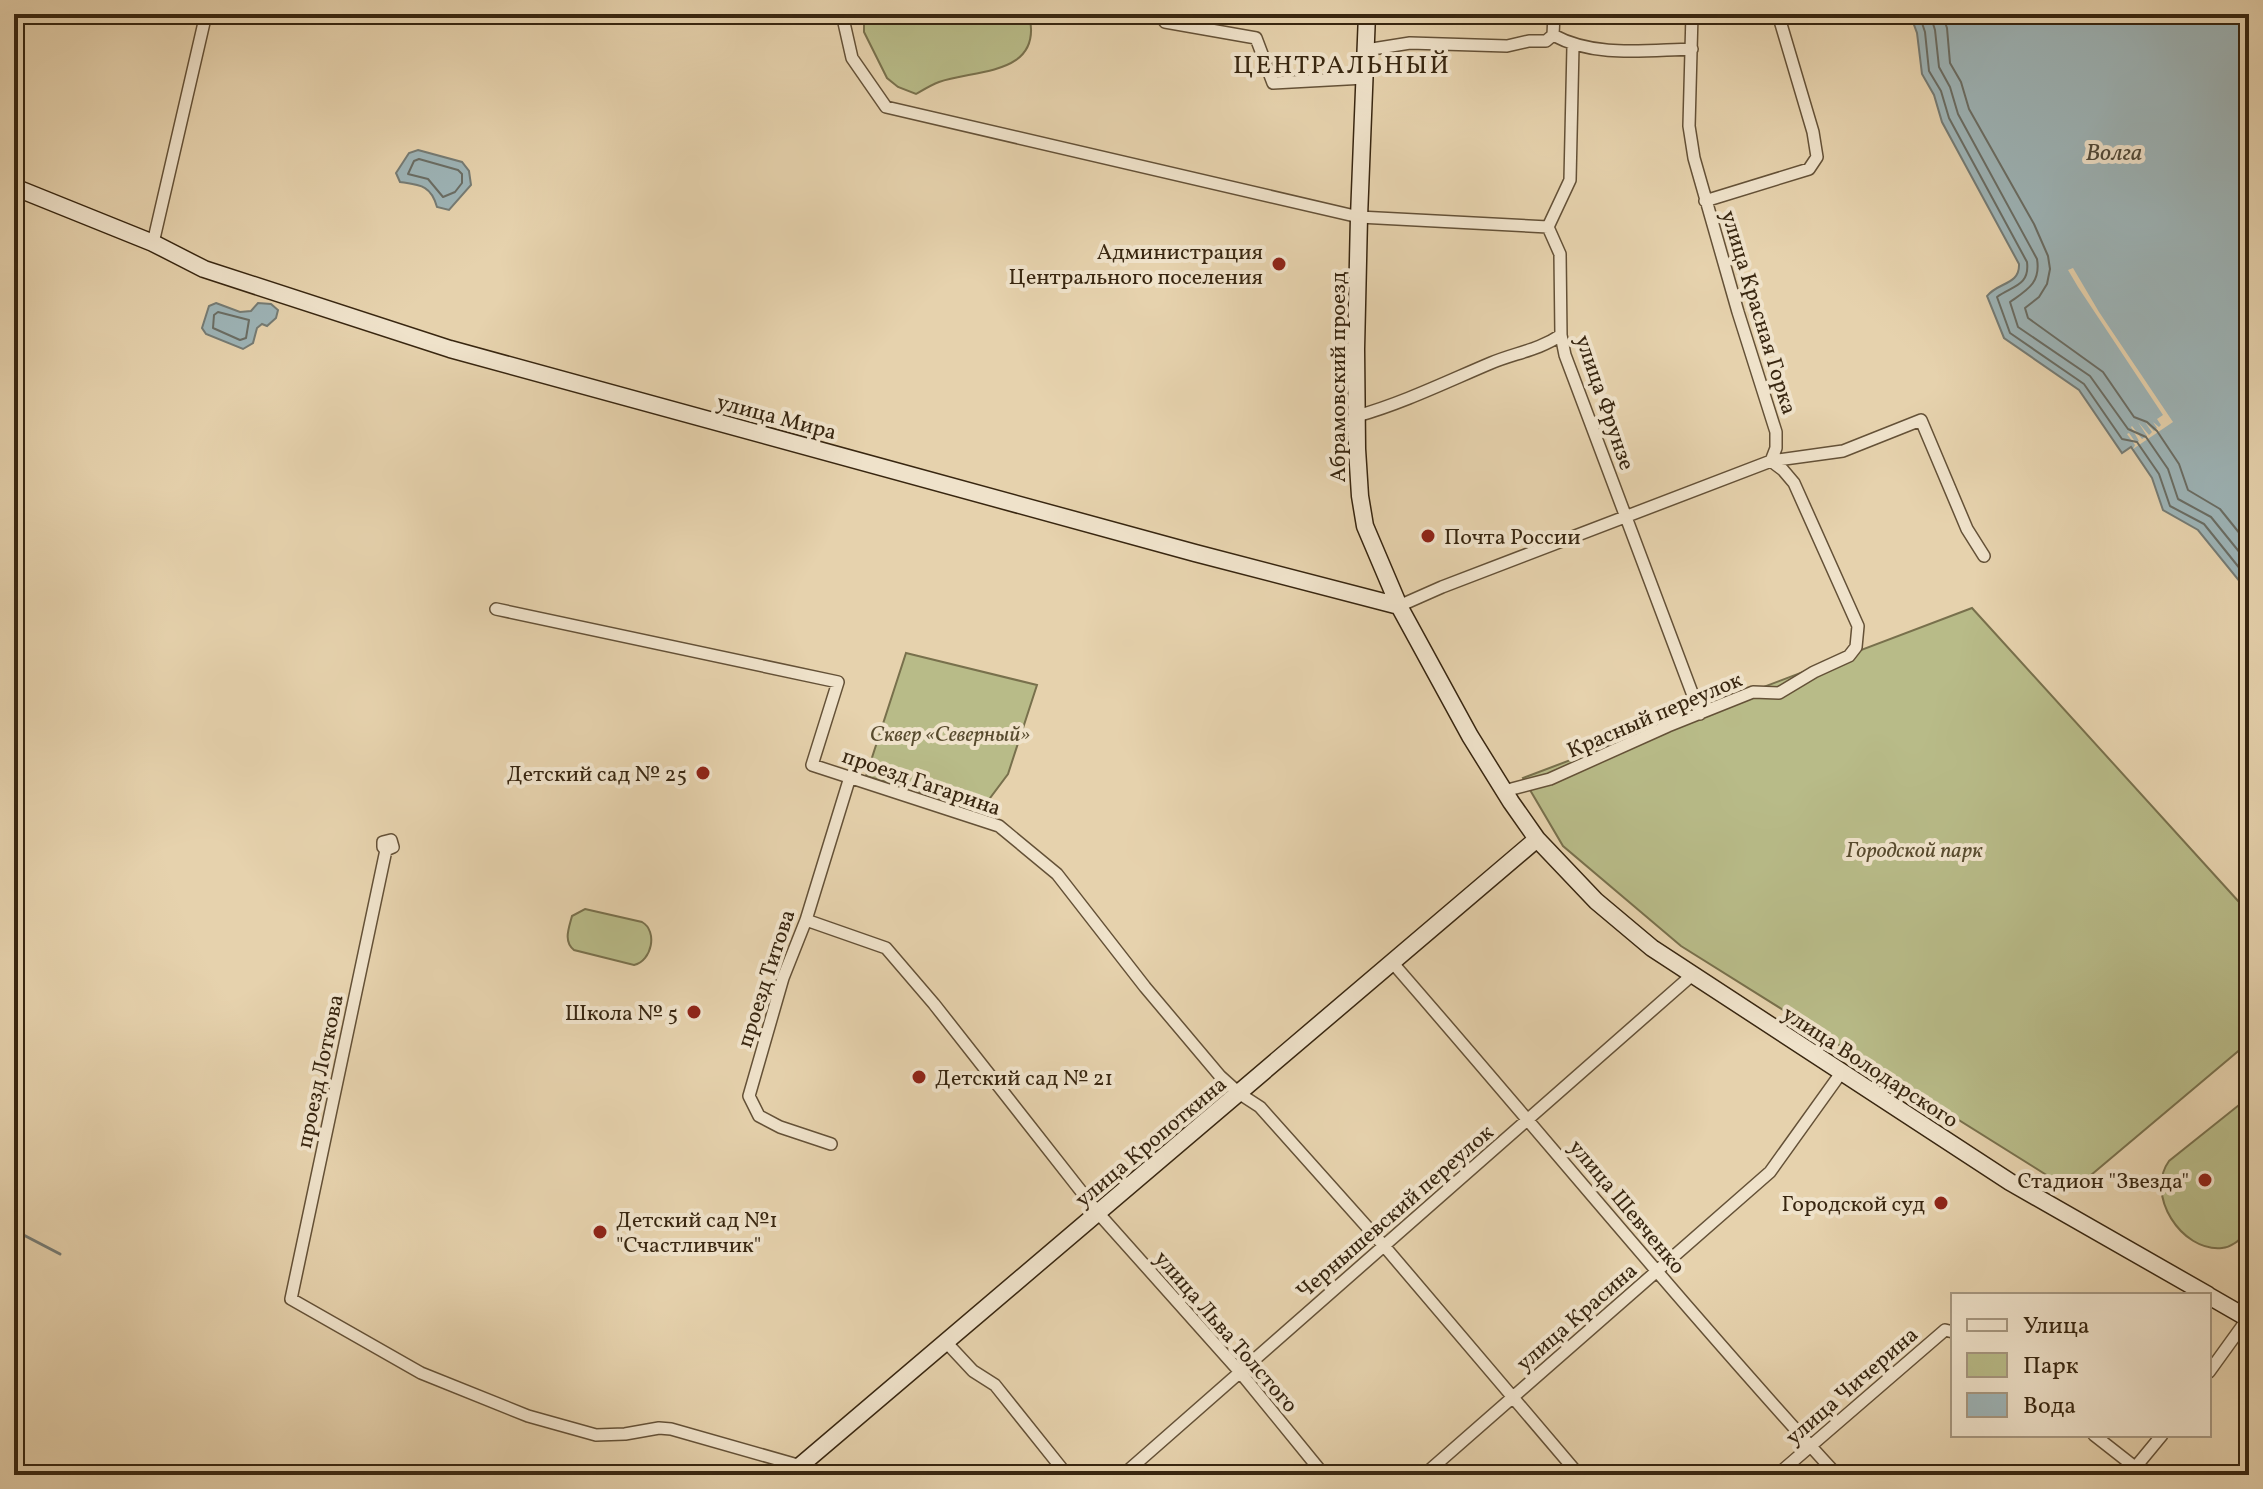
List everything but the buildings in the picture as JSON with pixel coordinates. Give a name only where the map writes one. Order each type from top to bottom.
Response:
[{"type":"street","points":[[153,243],[206,14]]},
{"type":"street","points":[[842,14],[852,58],[886,107],[1359,217],[1548,227],[1570,180],[1573,46]]},
{"type":"street","points":[[1160,14],[1165,22],[1256,38],[1273,83],[1365,78]]},
{"type":"street","name":"Абрамовский проезд","points":[[1367,14],[1359,217],[1357,416],[1360,496],[1365,526],[1399,606],[1470,736],[1537,839]]},
{"type":"street","points":[[1366,50],[1410,43],[1507,46],[1546,41],[1553,35],[1554,14]]},
{"type":"street","name":"улица Красная Горка","points":[[1692,14],[1689,126],[1705,201],[1776,432],[1776,448],[1771,461]]},
{"type":"street","points":[[1705,201],[1809,169],[1817,157],[1813,132],[1778,14]]},
{"type":"street","points":[[1553,35],[1573,46],[1624,51],[1692,49]]},
{"type":"street","name":"улица Мира","points":[[14,187],[153,243],[204,269],[450,349],[1399,606]]},
{"type":"street","name":"улица Фрунзе","points":[[1548,227],[1560,254],[1561,335],[1565,355],[1700,714]]},
{"type":"street","points":[[1357,416],[1399,404],[1495,362],[1546,345],[1561,335]]},
{"type":"street","points":[[1399,606],[1771,461],[1843,451],[1921,420],[1967,529],[1984,556]]},
{"type":"street","name":"Красный переулок","points":[[1504,791],[1550,779],[1753,692],[1779,693],[1849,656],[1856,647],[1858,626],[1794,483],[1771,461]]},
{"type":"street","name":"проезд Гагарина","points":[[496,609],[838,682],[812,765],[999,826],[1057,874],[1220,1076],[1260,1107],[1385,1247],[1579,1475]]},
{"type":"street","name":"проезд Титова","points":[[831,1144],[780,1127],[759,1116],[749,1096],[783,978],[806,920],[850,777]]},
{"type":"street","name":"улица Кропоткина","points":[[795,1471],[1537,839]]},
{"type":"street","name":"улица Володарского","points":[[1537,839],[1596,901],[1691,976],[2021,1189],[2204,1293]]},
{"type":"street","name":"проезд Лоткова","points":[[386,850],[291,1299],[421,1373],[528,1416],[596,1435],[671,1429],[795,1471]]},
{"type":"street","name":"улица Льва Толстого","points":[[806,920],[886,948],[934,1004],[1099,1214],[1240,1372],[1324,1475]]},
{"type":"street","name":"улица Шевченко","points":[[1391,961],[1656,1272],[1837,1475]]},
{"type":"street","name":"Чернышевский переулок","points":[[1123,1475],[1691,976]]},
{"type":"street","name":"улица Красина","points":[[1424,1475],[1770,1172],[1841,1073]]},
{"type":"street","name":"улица Володарского","points":[[2211,1297],[2249,1319]]},
{"type":"street","points":[[2211,1369],[2249,1319]]},
{"type":"street","name":"улица Чичерина","points":[[1777,1475],[1945,1330],[1951,1332]]},
{"type":"street","points":[[945,1341],[973,1371],[995,1385],[1067,1475]]},
{"type":"street","points":[[2096,1437],[2137,1473],[2161,1437]]},
{"type":"green space","points":[[864,14],[1029,14],[1031,34],[1026,49],[1017,59],[1004,66],[939,82],[916,94],[898,87],[887,78],[864,32]]},
{"type":"green space","name":"Городской парк","points":[[1972,608],[2249,913],[2249,1042],[2072,1191],[1681,946],[1563,846],[1523,778]]},
{"type":"green space","name":"Сквер «Северный»","points":[[906,653],[1037,685],[1008,774],[981,810],[866,776]]},
{"type":"green space","points":[[585,909],[642,922],[647,926],[651,945],[645,958],[634,965],[574,950],[568,938],[572,916]]},
{"type":"green space","name":"Стадион \"Звезда\"","points":[[2249,1097],[2249,1231],[2230,1246],[2207,1247],[2193,1241],[2171,1218],[2161,1189],[2163,1174],[2169,1161]]},
{"type":"water","name":"Волга","points":[[1910,14],[2249,14],[2249,593],[2198,530],[2163,510],[2152,478],[2131,447],[2122,453],[2079,390],[2004,338],[1987,296],[2016,276],[2019,264],[1942,122],[1934,95],[1922,74],[1917,33]]},
{"type":"water","points":[[418,150],[462,162],[469,171],[471,185],[449,210],[437,207],[432,194],[424,187],[400,182],[396,173],[409,153]]},
{"type":"water","points":[[216,303],[240,312],[251,311],[258,303],[271,304],[278,310],[276,318],[267,326],[262,324],[257,328],[253,343],[243,349],[206,334],[202,328],[209,306]]},
{"type":"pier","points":[[2073,268],[2173,422],[2133,449],[2135,445],[2127,434],[2136,443],[2139,441],[2131,427],[2142,439],[2147,436],[2138,422],[2149,435],[2152,432],[2145,422],[2154,431],[2157,428],[2153,422],[2159,427],[2161,425],[2157,419],[2163,415],[2078,287],[2068,270]]},
{"type":"waterway","points":[[14,1230],[60,1254]]},
{"type":"place","name":"Администрация Центрального поселения","points":[[1279,264]]},
{"type":"place","name":"Почта России","points":[[1428,536]]},
{"type":"place","name":"Детский сад № 25","points":[[703,773]]},
{"type":"place","name":"Школа № 5","points":[[694,1012]]},
{"type":"place","name":"Детский сад № 21","points":[[919,1077]]},
{"type":"place","name":"Стадион \"Звезда\"","points":[[2205,1180]]},
{"type":"place","name":"Городской суд","points":[[1941,1203]]},
{"type":"place","name":"Детский сад №1 \"Счастливчик\"","points":[[600,1232]]},
{"type":"district","name":"ЦЕНТРАЛЬНЫЙ","points":[[1342,64]]}]
